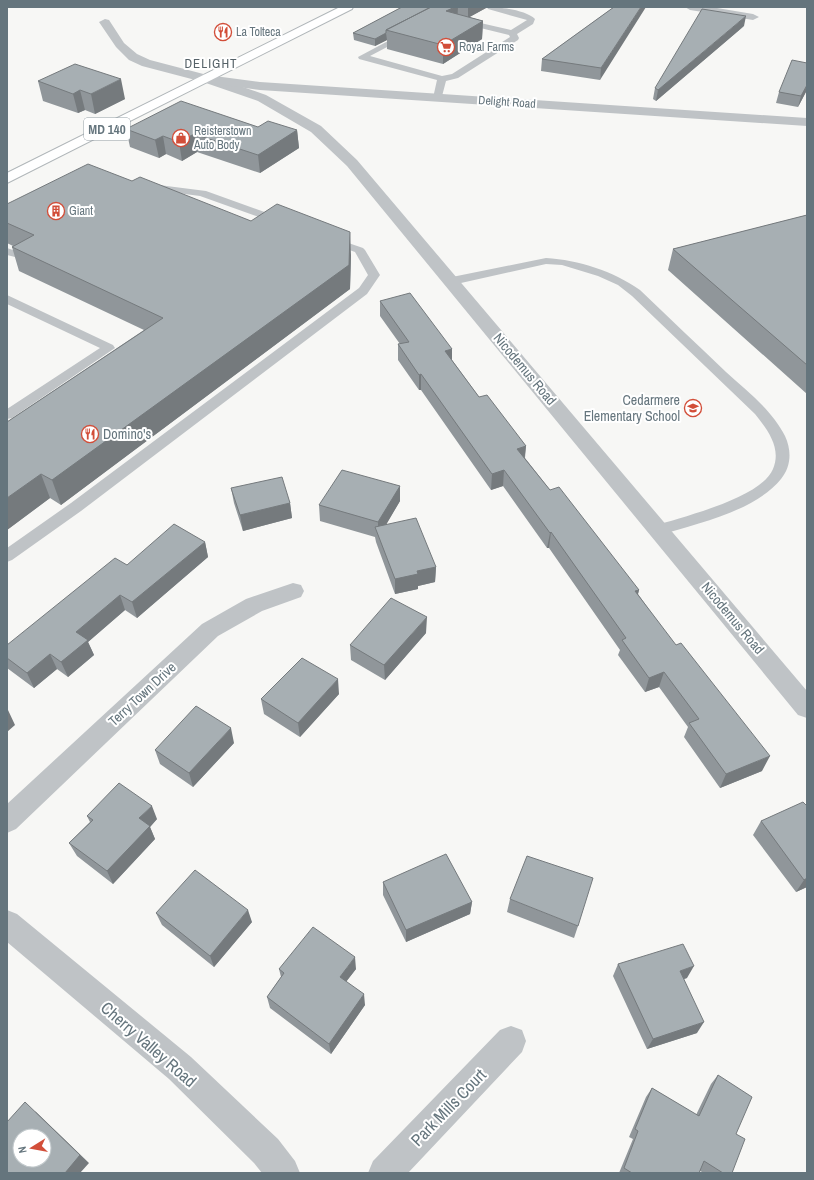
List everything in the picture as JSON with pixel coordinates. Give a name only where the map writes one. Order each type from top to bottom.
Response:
[{"type":"main road","name":"MD 140","points":[[7,179],[348,7]]},
{"type":"street","points":[[690,7],[753,17]]},
{"type":"street","points":[[104,17],[120,45],[133,57],[146,63],[207,78]]},
{"type":"street","name":"Delight Road","points":[[207,78],[260,86],[807,122]]},
{"type":"street","name":"Nicodemus Road","points":[[207,78],[262,98],[316,128],[352,163],[807,708]]},
{"type":"street","name":"Terry Town Drive","points":[[7,821],[210,630],[254,605],[293,591]]},
{"type":"street","name":"Cherry Valley Road","points":[[7,924],[180,1068],[266,1151],[283,1173]]},
{"type":"street","name":"Park Mills Court","points":[[385,1173],[510,1041]]},
{"type":"lane","points":[[454,19],[512,33],[531,20],[525,16],[491,7]]},
{"type":"lane","points":[[414,29],[362,57],[442,79],[454,76],[512,42],[515,38],[512,33]]},
{"type":"lane","points":[[438,98],[442,79]]},
{"type":"lane","points":[[135,186],[202,193],[292,226]]},
{"type":"lane","points":[[7,556],[76,507],[363,291],[374,275],[359,250],[322,236]]},
{"type":"lane","points":[[452,281],[546,261],[564,262],[602,274],[622,283],[636,293],[760,411],[773,427],[781,444],[783,459],[778,474],[759,492],[734,505],[659,530]]},
{"type":"lane","points":[[7,298],[110,348],[7,416]]},
{"type":"building","points":[[402,7],[431,7],[386,30],[386,33],[375,39],[353,33]]},
{"type":"building","points":[[431,7],[455,7],[446,11],[483,21],[443,45],[386,30]]},
{"type":"building","points":[[614,7],[641,7],[601,68],[542,59]]},
{"type":"building","points":[[702,9],[746,16],[658,90],[655,88]]},
{"type":"building","points":[[792,60],[807,63],[807,85],[801,96],[779,92]]},
{"type":"building","points":[[75,64],[121,79],[91,94],[80,90],[73,94],[38,81]]},
{"type":"building","points":[[181,101],[258,127],[268,121],[297,130],[258,155],[194,134],[179,142],[163,136],[155,140],[126,129]]},
{"type":"building","points":[[88,164],[132,181],[140,177],[251,221],[277,204],[350,232],[349,265],[52,480],[41,474],[7,498],[7,422],[163,318],[12,247],[34,235],[7,223],[7,204]]},
{"type":"building","points":[[807,215],[807,365],[673,249]]},
{"type":"building","points":[[410,293],[452,349],[445,351],[479,397],[487,395],[526,446],[517,449],[550,490],[559,487],[639,590],[635,591],[676,645],[681,643],[770,756],[726,774],[689,723],[699,719],[664,672],[649,678],[622,640],[626,638],[551,532],[550,533],[504,470],[492,474],[398,344],[409,342],[380,301]]},
{"type":"building","points":[[342,470],[400,486],[378,522],[319,505]]},
{"type":"building","points":[[282,477],[290,503],[240,515],[231,488]]},
{"type":"building","points":[[416,518],[436,567],[417,571],[418,574],[395,579],[375,527]]},
{"type":"building","points":[[174,524],[205,542],[132,602],[120,595],[76,632],[88,640],[61,662],[50,654],[27,673],[7,658],[7,645],[115,558],[127,565]]},
{"type":"building","points":[[391,598],[427,617],[384,665],[350,645]]},
{"type":"building","points":[[302,658],[338,679],[298,723],[261,699]]},
{"type":"building","points":[[196,706],[231,728],[189,773],[155,750]]},
{"type":"building","points":[[119,783],[152,806],[139,818],[150,826],[107,871],[69,843],[93,820],[87,816]]},
{"type":"building","points":[[803,802],[807,806],[807,878],[804,880],[761,821]]},
{"type":"building","points":[[446,854],[472,902],[406,930],[383,882]]},
{"type":"building","points":[[527,856],[593,878],[578,926],[510,899]]},
{"type":"building","points":[[195,870],[248,910],[210,956],[156,913]]},
{"type":"building","points":[[313,927],[355,957],[340,977],[364,994],[329,1044],[267,997],[284,973],[279,969]]},
{"type":"building","points":[[683,944],[694,966],[680,971],[704,1022],[653,1039],[618,964]]},
{"type":"building","points":[[718,1075],[752,1097],[736,1134],[745,1139],[732,1173],[723,1173],[704,1161],[699,1173],[632,1173],[624,1168],[638,1131],[635,1129],[652,1088],[699,1116]]},
{"type":"building","points":[[25,1102],[52,1128],[12,1128],[12,1168],[52,1168],[52,1128],[80,1155],[65,1173],[7,1173],[7,1122]]},
{"type":"place","name":"La Tolteca","points":[[223,32]]},
{"type":"place","name":"Royal Farms","points":[[446,47]]},
{"type":"place","name":"Reisterstown Auto Body","points":[[181,138]]},
{"type":"place","name":"Giant","points":[[56,211]]},
{"type":"place","name":"Cedarmere Elementary School","points":[[693,408]]},
{"type":"place","name":"Domino's","points":[[90,434]]},
{"type":"district","name":"DELIGHT","points":[[211,63]]}]
